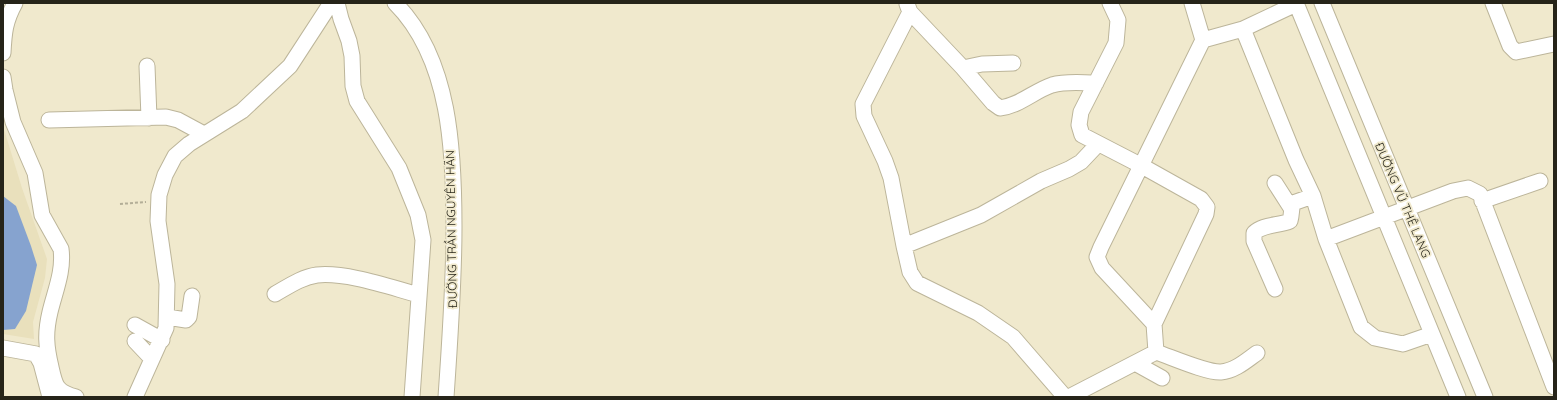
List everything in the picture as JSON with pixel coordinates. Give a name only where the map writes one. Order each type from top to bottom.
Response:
[{"type":"street","points":[[3,54],[5,27],[8,15],[15,3]]},
{"type":"street","points":[[135,397],[162,340],[166,328],[167,284],[158,221],[159,201],[165,175],[175,156],[189,144],[242,111],[290,66],[331,3]]},
{"type":"street","points":[[337,3],[349,41],[352,56],[353,86],[357,101],[399,168],[418,215],[423,240],[412,397]]},
{"type":"street","name":"ĐƯỜNG TRẦN NGUYÊN HÃN","points":[[395,3],[406,13],[429,55],[444,101],[450,136],[453,164],[454,262],[446,397]]},
{"type":"street","points":[[1110,3],[1118,20],[1116,43],[1081,112],[1079,125],[1082,135],[1142,166],[1200,199],[1207,207],[1206,214],[1154,324],[1156,352]]},
{"type":"street","points":[[1154,324],[1102,268],[1097,256],[1203,40],[1192,3]]},
{"type":"street","name":"ĐƯỜNG VŨ THÊ LANG","points":[[1322,3],[1485,397]]},
{"type":"street","points":[[1494,3],[1510,46],[1516,52],[1554,44]]},
{"type":"street","points":[[1203,40],[1243,29],[1296,4]]},
{"type":"street","name":"ĐƯỜNG VŨ THÊ LANG","points":[[1296,4],[1458,397]]},
{"type":"street","points":[[1065,397],[1013,337],[978,313],[917,283],[910,272],[891,178],[885,161],[864,116],[863,104],[908,8],[993,103],[1000,108],[1008,107],[1052,85],[1068,82],[1096,83]]},
{"type":"street","points":[[1243,29],[1296,160],[1313,196],[1326,239],[1361,327],[1375,338],[1403,344],[1432,334]]},
{"type":"street","points":[[963,68],[982,64],[1013,63]]},
{"type":"street","points":[[148,66],[149,118]]},
{"type":"street","points":[[3,76],[13,122],[35,173],[42,215],[61,249],[62,255],[60,275],[50,312],[46,345],[55,384],[60,390],[76,397]]},
{"type":"street","points":[[49,120],[166,117],[178,120],[204,134]]},
{"type":"street","points":[[904,246],[981,215],[1041,181],[1069,169],[1081,162],[1098,144]]},
{"type":"street","points":[[1482,201],[1540,181]]},
{"type":"street","points":[[1274,289],[1254,241],[1254,233],[1259,228],[1284,224],[1290,221],[1292,215],[1291,208],[1275,183]]},
{"type":"street","points":[[1326,239],[1453,191],[1468,188],[1480,194],[1554,387]]},
{"type":"street","points":[[1291,208],[1294,203],[1313,196]]},
{"type":"street","points":[[275,294],[299,280],[317,275],[339,275],[419,295]]},
{"type":"street","points":[[167,317],[186,320],[189,317],[192,296]]},
{"type":"street","points":[[135,325],[162,340]]},
{"type":"street","points":[[135,341],[152,359]]},
{"type":"street","points":[[3,348],[36,354],[41,363],[50,397]]},
{"type":"street","points":[[1069,397],[1156,352],[1202,368],[1221,372],[1235,368],[1257,353]]},
{"type":"street","points":[[1135,363],[1162,378]]},
{"type":"path","points":[[120,204],[159,201]]},
{"type":"shaded area","points":[[3,126],[22,188],[47,259],[45,278],[33,322],[34,339],[3,334]]},
{"type":"water","points":[[3,196],[16,206],[37,265],[26,311],[15,329],[3,330]]}]
